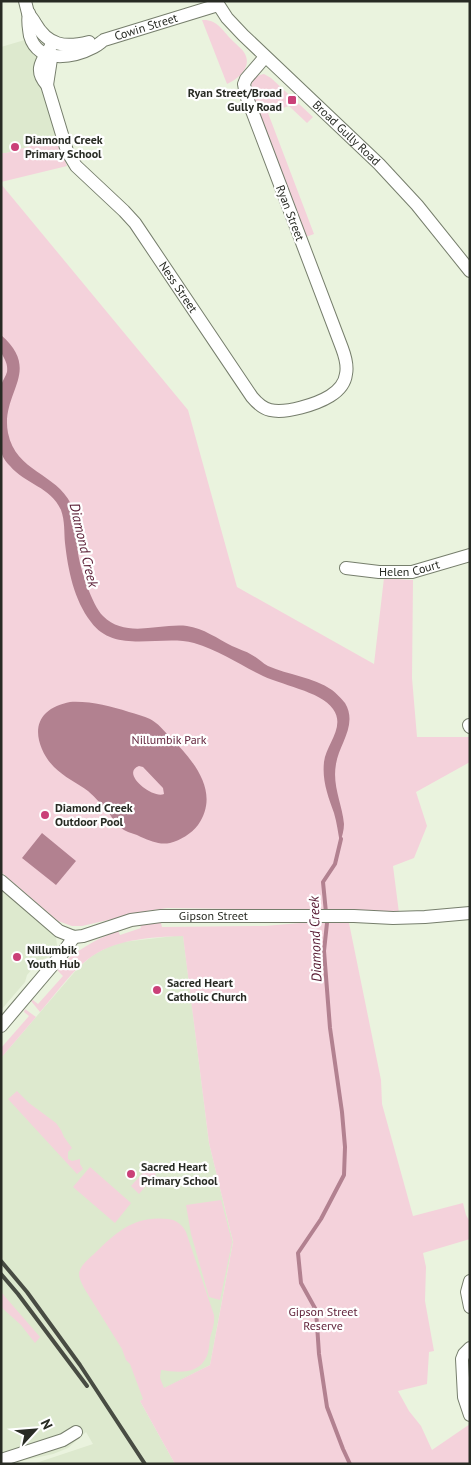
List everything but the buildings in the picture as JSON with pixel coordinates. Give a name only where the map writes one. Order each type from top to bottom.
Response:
[{"type":"street","name":"Cowin Street","points":[[50,51],[62,56],[72,54],[92,48],[102,41],[217,3]]},
{"type":"street","name":"Broad Gully Road","points":[[217,3],[234,27],[379,164],[417,204],[470,271]]},
{"type":"street","points":[[27,7],[50,51]]},
{"type":"street","name":"Ness Street","points":[[50,51],[47,86],[67,151],[76,166],[135,223],[258,404],[265,409],[280,412],[312,403],[335,392],[341,387],[346,375]]},
{"type":"street","name":"Ryan Street","points":[[265,57],[246,79],[244,89],[342,348],[347,367],[346,375]]},
{"type":"street","name":"Helen Court","points":[[346,568],[412,572],[470,556]]},
{"type":"street","points":[[1,881],[59,931],[74,937],[62,954],[1,1026]]},
{"type":"street","name":"Gipson Street","points":[[74,937],[141,918],[179,916],[354,916],[400,918],[470,913]]},
{"type":"street","points":[[470,1281],[467,1292],[470,1306]]},
{"type":"street","points":[[470,1348],[462,1359],[464,1397],[470,1415]]},
{"type":"street","points":[[1,1460],[63,1440],[76,1432]]},
{"type":"shaded area","points":[[28,39],[37,58],[37,75],[57,139],[1,153],[1,47]]},
{"type":"shaded area","points":[[1,335],[13,348],[19,360],[20,371],[7,419],[8,433],[12,446],[27,464],[56,485],[71,504],[76,522],[81,568],[91,595],[103,616],[112,623],[122,627],[187,626],[199,629],[250,654],[268,666],[325,686],[334,691],[345,703],[348,711],[349,727],[338,757],[335,772],[336,787],[344,824],[340,843],[324,776],[325,755],[334,736],[337,722],[333,709],[327,703],[310,693],[267,678],[203,646],[181,641],[125,641],[101,632],[91,622],[80,604],[70,574],[64,522],[57,502],[16,472],[6,462],[2,454],[1,391],[7,369],[1,352]]},
{"type":"shaded area","points":[[70,702],[100,704],[148,718],[161,727],[179,746],[201,777],[207,801],[198,825],[189,834],[174,842],[159,843],[126,831],[117,824],[88,791],[66,777],[49,762],[39,741],[38,733],[41,719],[48,711]],"holes":[[[139,766],[143,767],[163,788],[164,794],[152,793],[135,779],[134,769]]]},
{"type":"shaded area","points":[[42,833],[76,861],[56,885],[22,858]]},
{"type":"shaded area","points":[[1,890],[51,932],[56,938],[57,945],[52,956],[40,960],[27,975],[25,982],[1,1010]]},
{"type":"shaded area","name":"Sacred Heart Primary School","points":[[183,935],[209,1143],[233,1242],[210,1365],[140,1401],[175,1464],[33,1464],[93,1444],[86,1432],[68,1448],[53,1454],[8,1464],[1,1458],[1,1058],[78,968],[93,955],[123,942]]},
{"type":"green space","points":[[202,20],[212,21],[219,26],[242,50],[247,59],[243,72],[227,84]]},
{"type":"green space","points":[[264,74],[271,78],[313,117],[307,123],[289,106],[268,113],[314,234],[306,237],[252,96],[252,82],[256,77]]},
{"type":"green space","points":[[57,139],[67,166],[1,182],[1,153]]},
{"type":"green space","name":"Nillumbik Park","points":[[1,184],[188,410],[237,587],[374,664],[384,578],[413,580],[412,678],[417,737],[470,737],[470,762],[416,792],[427,826],[414,858],[393,866],[399,913],[167,908],[82,926],[72,926],[58,921],[1,872]]},
{"type":"green space","name":"Gipson Street Reserve","points":[[161,923],[162,927],[349,923],[381,1080],[382,1104],[413,1216],[463,1203],[470,1222],[470,1239],[423,1253],[426,1267],[425,1301],[434,1351],[429,1352],[427,1384],[398,1391],[409,1411],[421,1426],[432,1450],[470,1424],[470,1464],[175,1464],[140,1401],[143,1399],[130,1364],[84,1288],[79,1273],[89,1259],[112,1237],[128,1226],[157,1218],[178,1223],[186,1232],[214,1315],[214,1321],[206,1359],[190,1371],[161,1370],[160,1378],[164,1388],[210,1365],[233,1242],[209,1143],[183,936],[145,938],[120,943],[108,948],[97,953],[81,965],[40,1012],[31,1001],[33,1000],[38,1004],[63,976],[57,968],[71,956],[101,938],[118,931],[120,935],[141,928],[140,924]]},
{"type":"green space","points":[[25,1009],[36,1017],[1,1058],[1,1048],[29,1016],[24,1012]]},
{"type":"green space","points":[[17,1091],[29,1103],[56,1123],[72,1148],[68,1152],[68,1159],[72,1161],[80,1159],[83,1169],[77,1174],[8,1099]]},
{"type":"green space","points":[[90,1167],[131,1203],[115,1223],[73,1187]]},
{"type":"green space","points":[[148,1167],[156,1174],[139,1194],[131,1186]]},
{"type":"green space","points":[[221,1200],[232,1242],[220,1300],[209,1297],[191,1234],[186,1205]]},
{"type":"green space","points":[[1,1292],[40,1337],[35,1343],[21,1325],[1,1307]]},
{"type":"waterway","name":"Diamond Creek","points":[[341,839],[335,864],[323,882],[327,923],[324,951],[330,1028],[342,1112],[345,1147],[344,1175],[321,1219],[298,1253],[301,1283],[316,1310],[319,1354],[327,1407],[350,1464]]},
{"type":"railway","points":[[1,1261],[27,1292],[80,1365],[145,1464]]},
{"type":"railway","points":[[1,1274],[87,1386]]},
{"type":"place","name":"Ryan Street/Broad Gully Road","points":[[292,100]]},
{"type":"place","name":"Diamond Creek Primary School","points":[[15,147]]},
{"type":"place","name":"Diamond Creek Outdoor Pool","points":[[45,815]]},
{"type":"place","name":"Nillumbik Youth Hub","points":[[17,957]]},
{"type":"place","name":"Sacred Heart Catholic Church","points":[[157,990]]},
{"type":"place","name":"Sacred Heart Primary School","points":[[131,1174]]}]
